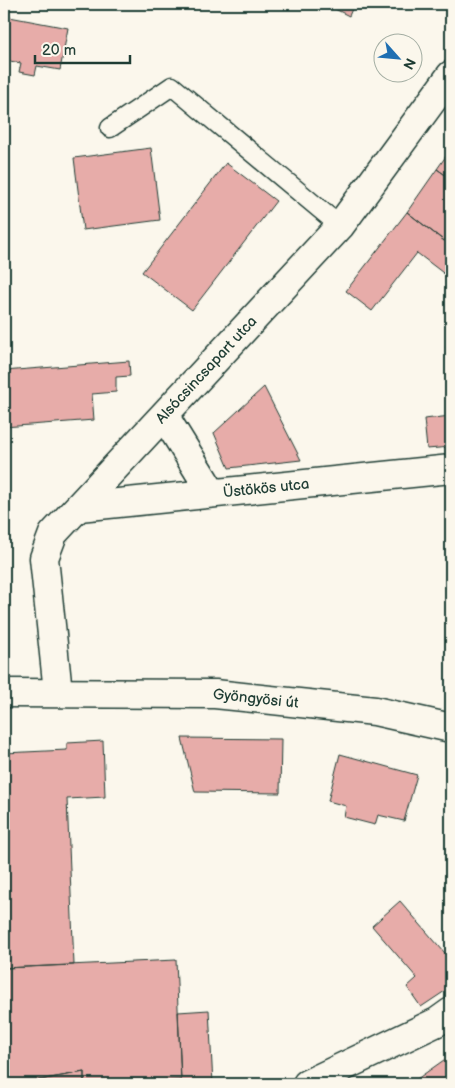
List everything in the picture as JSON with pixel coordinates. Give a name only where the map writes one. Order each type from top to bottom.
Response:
[{"type":"street","name":"Alsócsincsapart utca","points":[[58,692],[44,558],[53,534],[340,226],[451,75]]},
{"type":"street","points":[[164,417],[212,493]]},
{"type":"street","name":"Üstökös utca","points":[[79,507],[451,469]]},
{"type":"street","name":"Gyöngyösi út","points":[[4,693],[215,694],[376,711],[451,728]]},
{"type":"street","points":[[310,1084],[438,1022],[451,1012]]},
{"type":"lane","points":[[110,128],[172,86],[340,226]]},
{"type":"building","points":[[325,4],[354,4],[349,16]]},
{"type":"building","points":[[4,16],[68,28],[60,70],[37,66],[35,75],[19,72],[21,63],[4,60]]},
{"type":"building","points":[[151,148],[160,220],[83,230],[74,158]]},
{"type":"building","points":[[451,149],[451,179],[437,169]]},
{"type":"building","points":[[226,163],[276,201],[192,310],[142,272]]},
{"type":"building","points":[[437,169],[451,179],[451,230],[444,241],[407,212]]},
{"type":"building","points":[[407,212],[451,246],[451,279],[417,253],[372,311],[346,291]]},
{"type":"building","points":[[446,345],[451,345],[451,405]]},
{"type":"building","points":[[129,361],[130,376],[116,377],[116,392],[92,394],[94,420],[4,427],[4,371]]},
{"type":"building","points":[[264,387],[301,460],[229,468],[214,433]]},
{"type":"building","points":[[451,416],[451,447],[427,449],[424,419]]},
{"type":"building","points":[[182,738],[281,739],[280,793],[195,792]]},
{"type":"building","points":[[103,741],[105,797],[67,799],[74,965],[4,968],[4,753],[67,750],[67,743]]},
{"type":"building","points":[[340,754],[417,775],[404,821],[378,815],[375,825],[344,817],[346,806],[328,801]]},
{"type":"building","points":[[400,901],[451,960],[451,987],[421,1007],[407,987],[417,978],[372,926]]},
{"type":"building","points":[[176,960],[181,1080],[84,1084],[84,1072],[17,1084],[4,1084],[4,968]]},
{"type":"building","points":[[209,1010],[213,1084],[181,1084],[178,1012]]},
{"type":"building","points":[[451,1055],[451,1084],[421,1084],[417,1079]]},
{"type":"building","points":[[84,1072],[84,1084],[17,1084]]}]
